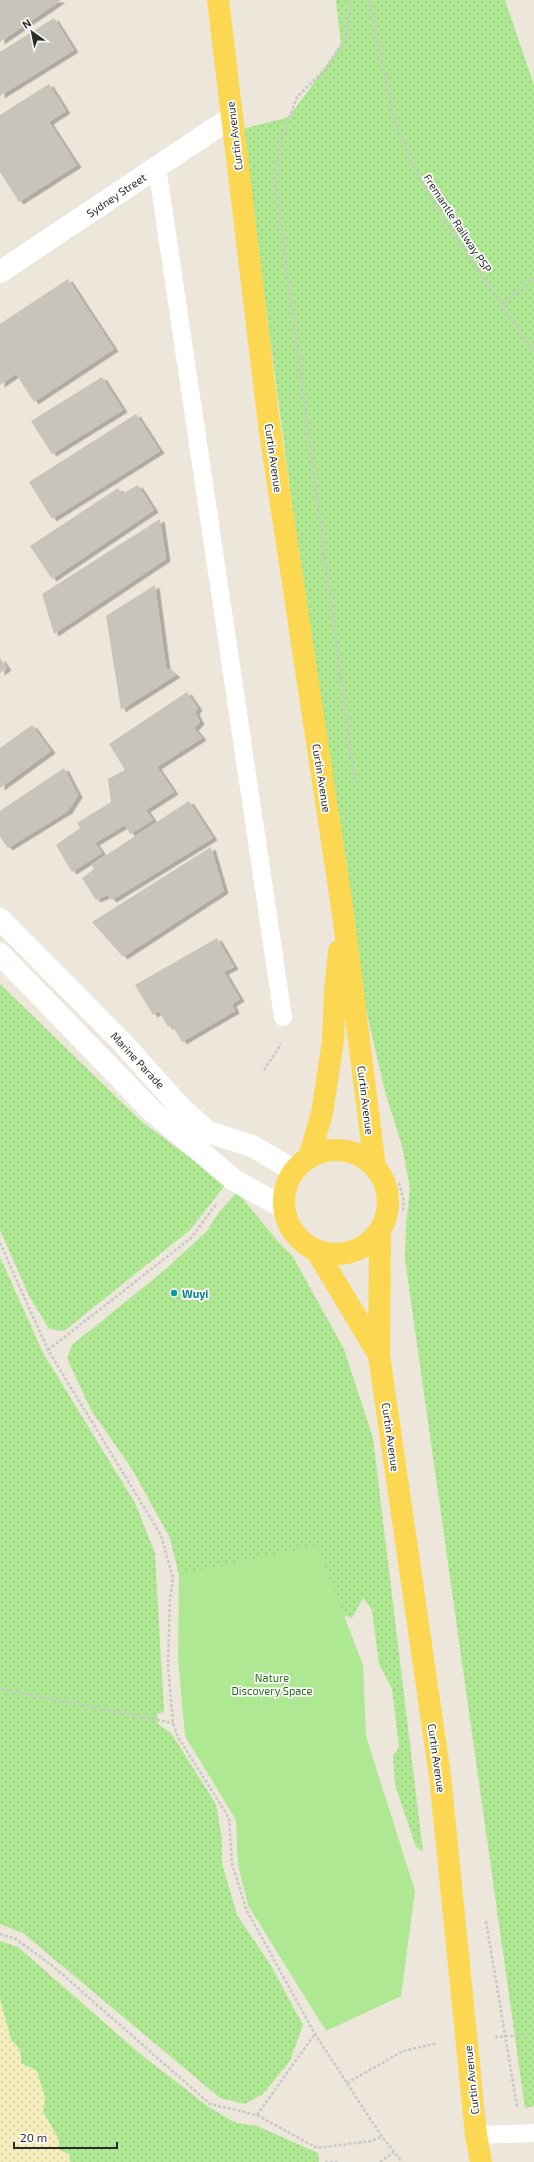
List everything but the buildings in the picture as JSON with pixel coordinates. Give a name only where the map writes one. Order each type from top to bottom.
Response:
[{"type":"main road","name":"Curtin Avenue","points":[[218,0],[269,425],[343,914],[375,1167]]},
{"type":"main road","name":"Sydney Street","points":[[0,271],[232,117]]},
{"type":"main road","name":"Curtin Avenue","points":[[302,1164],[322,1113],[333,1041],[335,990],[343,914]]},
{"type":"main road","name":"Marine Parade","points":[[0,919],[122,1042],[179,1106],[208,1132],[302,1164]]},
{"type":"main road","points":[[0,954],[152,1111],[234,1180],[284,1208]]},
{"type":"main road","points":[[343,1150],[360,1156],[375,1167],[384,1181],[388,1198],[387,1214],[380,1230],[371,1241],[359,1249],[345,1253],[330,1254],[316,1250],[304,1244],[294,1234],[288,1222],[284,1208],[285,1195],[288,1182],[302,1164],[325,1152],[343,1150]]},
{"type":"main road","name":"Curtin Avenue","points":[[380,1230],[379,1355],[440,1776],[480,2162]]},
{"type":"main road","name":"Curtin Avenue","points":[[316,1250],[379,1355]]},
{"type":"lane","points":[[157,167],[283,1017]]},
{"type":"lane","points":[[476,2135],[534,2133]]},
{"type":"path","points":[[351,0],[346,38],[325,69],[298,98],[280,142],[276,188],[356,787]]},
{"type":"path","name":"Fremantle Railway PSP","points":[[369,0],[394,118],[415,170],[442,217],[534,351]]},
{"type":"path","points":[[502,305],[534,278]]},
{"type":"path","points":[[48,1350],[190,1238],[234,1180]]},
{"type":"path","points":[[0,1243],[48,1350],[161,1535],[173,1578],[170,1598],[168,1666],[173,1723],[178,1737],[229,1818],[232,1864],[246,1911],[315,2034],[382,2138],[402,2162]]},
{"type":"path","points":[[0,1688],[173,1723]]},
{"type":"path","points":[[0,1934],[16,1939],[54,1967],[210,2104],[257,2115],[317,2148],[371,2141],[382,2138]]},
{"type":"path","points":[[257,2115],[315,2034]]},
{"type":"path","points":[[493,2038],[524,2035]]},
{"type":"path","points":[[347,2083],[403,2050],[430,2043],[446,2042]]},
{"type":"path","points":[[380,2162],[394,2152]]},
{"type":"path","points":[[325,2162],[339,2162]]},
{"type":"green space","points":[[336,0],[505,0],[534,85],[534,2106],[525,2108],[405,1259],[406,1225],[410,1188],[402,1146],[386,1095],[351,946],[242,129],[289,117],[341,45]]},
{"type":"green space","points":[[0,984],[142,1122],[226,1184],[190,1230],[64,1331],[49,1329],[29,1296],[0,1230]]},
{"type":"green space","points":[[237,1192],[281,1245],[292,1255],[344,1349],[373,1438],[423,1852],[416,1847],[395,1785],[393,1756],[399,1747],[392,1689],[379,1664],[372,1610],[363,1598],[352,1618],[312,1606],[179,1575],[170,1538],[132,1469],[91,1410],[67,1358],[72,1345],[166,1269],[207,1231],[219,1212]]},
{"type":"green space","points":[[0,1257],[43,1353],[135,1503],[155,1553],[164,1712],[157,1714],[158,1724],[171,1733],[216,1804],[222,1839],[222,1863],[237,1915],[270,1964],[303,2025],[290,2061],[263,2094],[245,2104],[220,2098],[23,1933],[0,1924]]},
{"type":"green space","name":"Nature Discovery Space","points":[[317,1546],[363,1665],[366,1736],[415,1891],[401,1996],[326,2031],[248,1905],[238,1865],[236,1820],[185,1736],[178,1659],[179,1575]]},
{"type":"green space","points":[[0,1941],[18,1947],[139,2053],[210,2108],[236,2123],[257,2126],[318,2153],[319,2162],[70,2162],[69,2154],[59,2150],[59,2140],[43,2112],[45,2097],[21,2063],[20,2050],[11,2040],[0,1999]]},
{"type":"sand","points":[[0,1999],[11,2040],[20,2050],[21,2063],[37,2071],[45,2097],[43,2112],[59,2140],[59,2150],[69,2154],[70,2162],[0,2162]]},
{"type":"place","name":"Wuyi","points":[[174,1293]]}]
